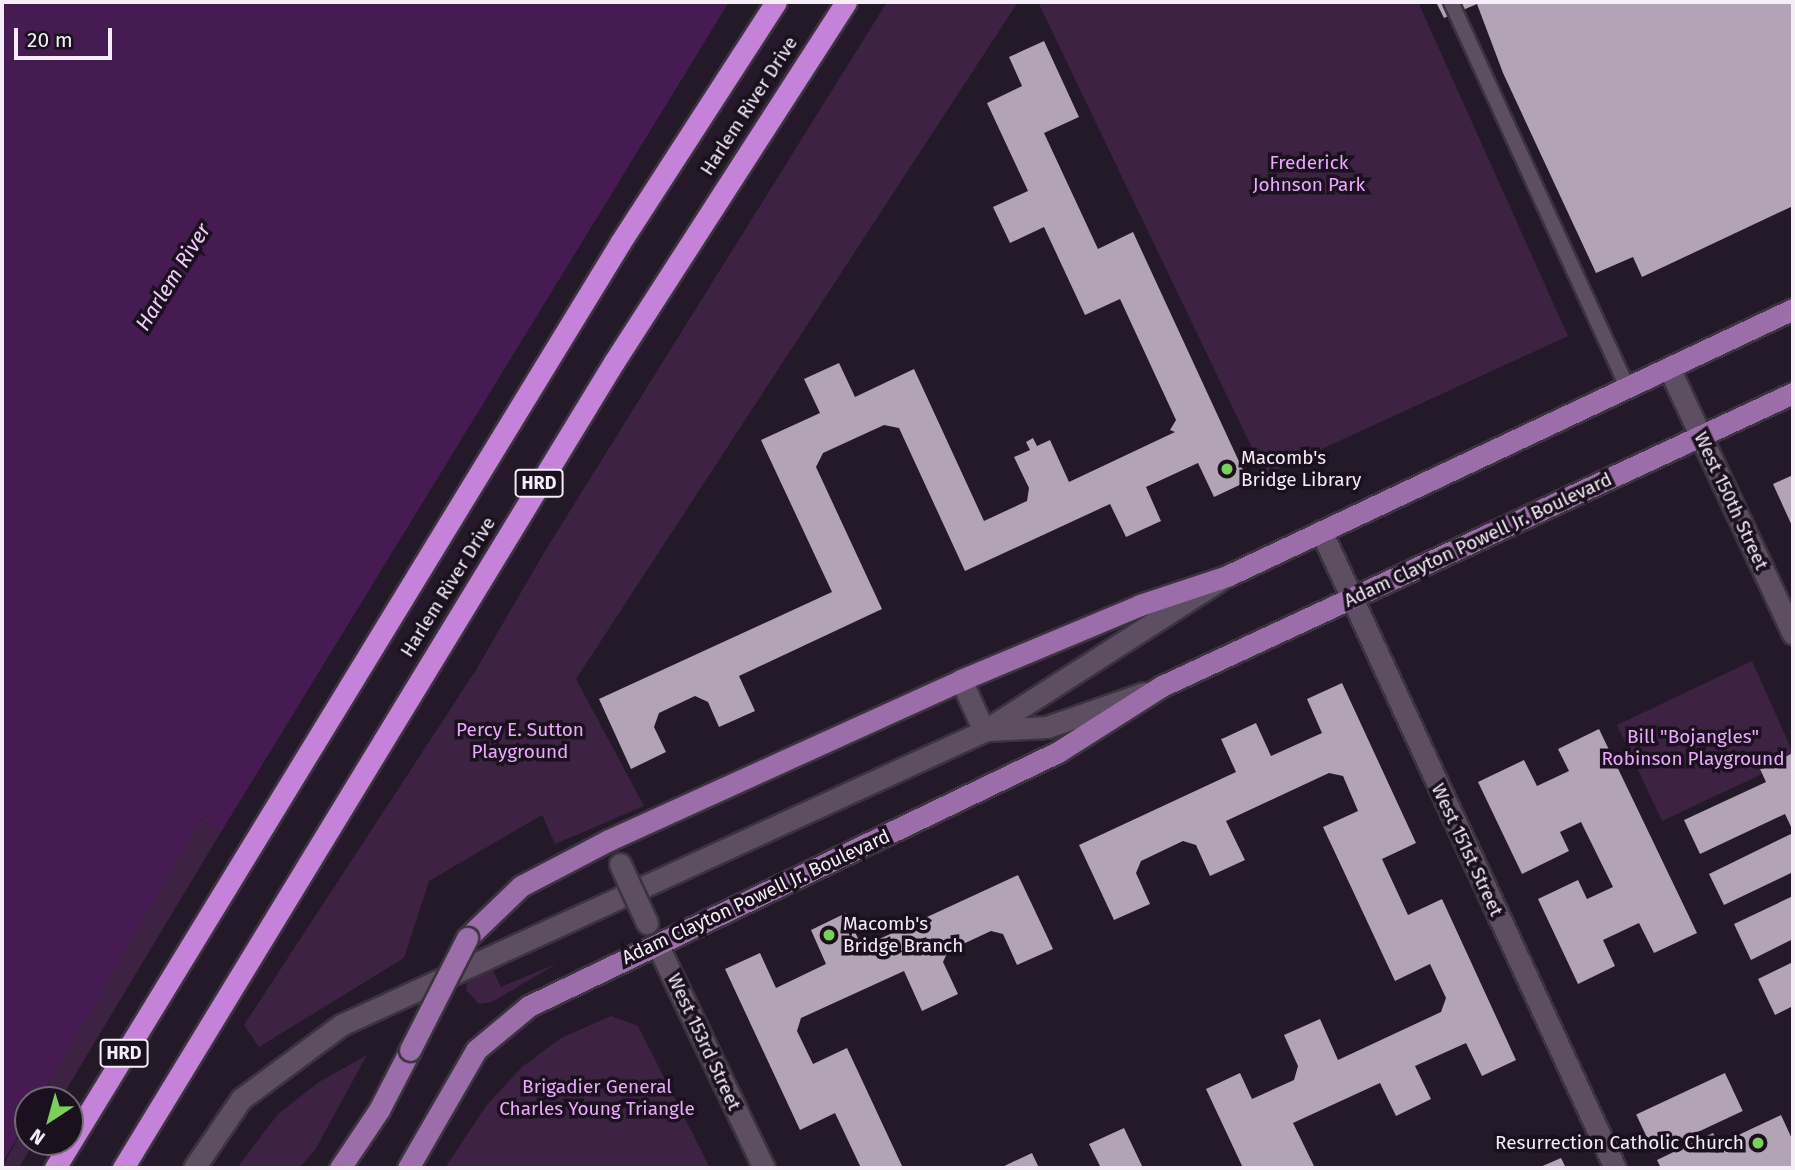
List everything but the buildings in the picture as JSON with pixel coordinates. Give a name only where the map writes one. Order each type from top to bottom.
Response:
[{"type":"highway","name":"Harlem River Drive","points":[[55,1168],[193,937],[663,173],[776,2]]},
{"type":"highway","name":"Harlem River Drive","points":[[122,1168],[240,969],[664,280],[846,2]]},
{"type":"main road","name":"Adam Clayton Powell Jr. Boulevard","points":[[340,1168],[379,1110],[467,938],[521,886],[608,839],[961,680],[1140,605],[1227,576],[1793,309]]},
{"type":"main road","name":"Adam Clayton Powell Jr. Boulevard","points":[[408,1168],[462,1069],[491,1035],[551,994],[658,946],[1058,752],[1162,686],[1793,393]]},
{"type":"street","name":"West 150th Street","points":[[1669,368],[1793,634]]},
{"type":"street","name":"West 151st Street","points":[[1321,531],[1615,1168]]},
{"type":"street","name":"Adam Clayton Powell Jr. Boulevard","points":[[194,1168],[241,1099],[341,1025],[984,730],[1151,629],[1227,576]]},
{"type":"street","points":[[961,680],[984,730]]},
{"type":"street","name":"Adam Clayton Powell Jr. Boulevard","points":[[984,730],[1047,727],[1162,686]]},
{"type":"street","name":"West 153rd Street","points":[[608,839],[764,1168]]},
{"type":"lane","points":[[1451,2],[1627,387]]},
{"type":"green space","name":"Percy E. Sutton Playground","points":[[887,2],[1018,2],[576,679],[644,806],[555,844],[542,815],[429,881],[404,958],[259,1047],[244,1025],[476,670],[545,551]]},
{"type":"green space","name":"Frederick Johnson Park","points":[[1038,2],[1418,2],[1568,336],[1265,475]]},
{"type":"green space","name":"Bill \"Bojangles\" Robinson Playground","points":[[1752,661],[1793,753],[1760,769],[1762,774],[1662,821],[1617,725]]},
{"type":"green space","points":[[201,819],[221,832],[68,1086],[47,1086]]},
{"type":"green space","points":[[485,954],[501,987],[558,963],[492,1002],[479,1004],[466,990],[468,978]]},
{"type":"green space","name":"Brigadier General Charles Young Triangle","points":[[611,1016],[638,1026],[710,1168],[445,1168],[486,1106],[522,1067],[561,1038]]},
{"type":"green space","points":[[367,1055],[315,1150],[299,1168],[237,1168],[278,1114],[319,1082]]},
{"type":"green space","points":[[14,1145],[14,1156],[26,1156],[19,1168],[2,1168]]},
{"type":"water","name":"Harlem River","points":[[2,2],[729,2],[221,832],[201,819],[47,1086],[14,1086],[14,1143],[2,1164]]},
{"type":"place","name":"Macomb's Bridge Library","points":[[1227,469]]},
{"type":"place","name":"Macomb's Bridge Branch","points":[[829,935]]},
{"type":"place","name":"Resurrection Catholic Church","points":[[1758,1143]]}]
